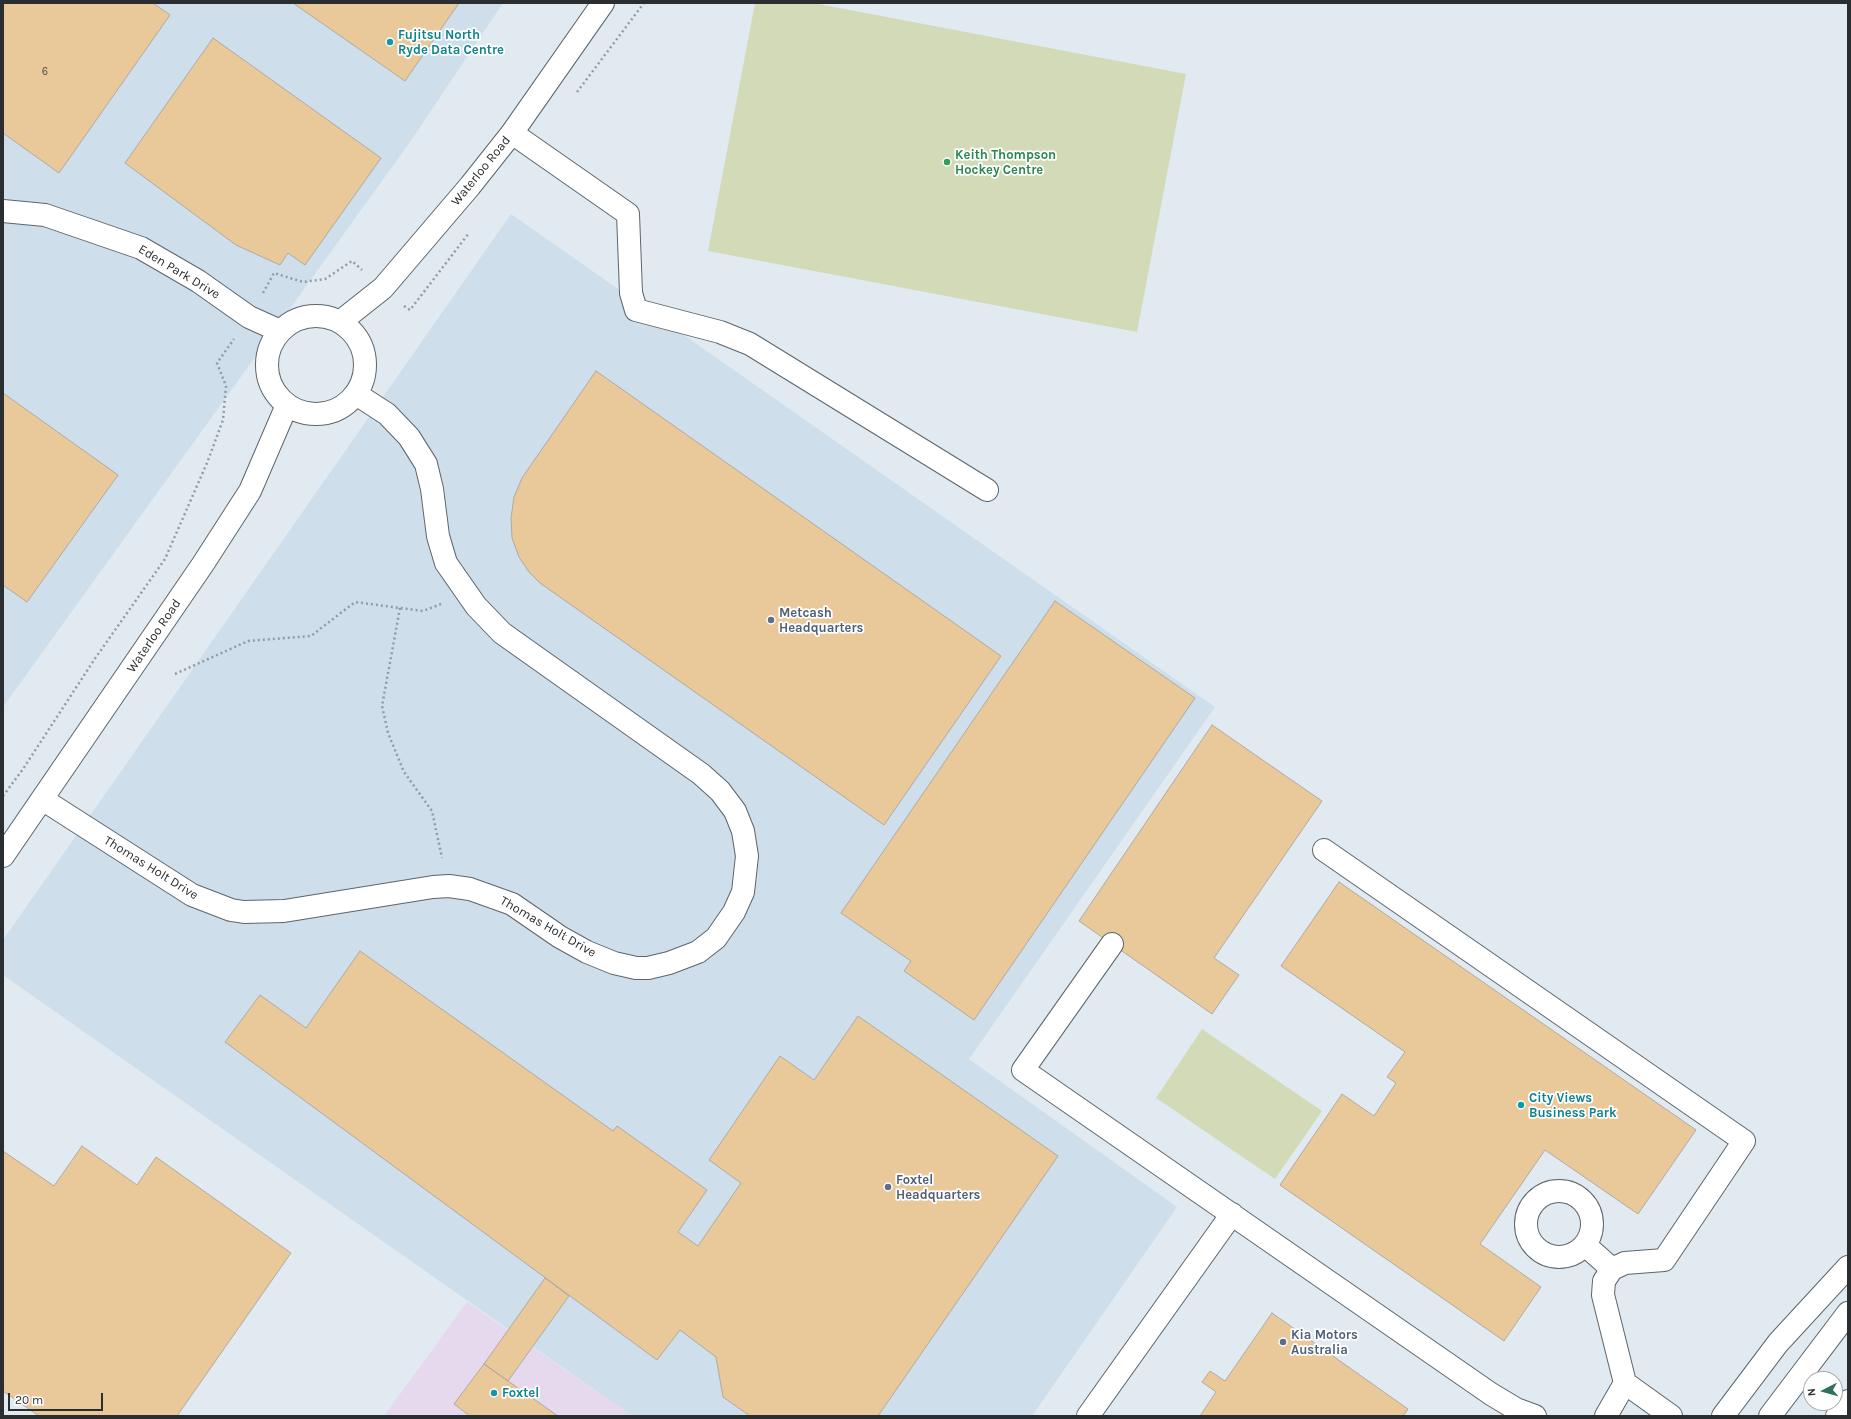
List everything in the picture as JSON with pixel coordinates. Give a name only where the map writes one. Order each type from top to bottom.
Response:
[{"type":"street","name":"Waterloo Road","points":[[340,322],[383,288],[512,133],[603,3]]},
{"type":"street","points":[[512,133],[628,214],[631,293],[636,310],[720,332],[750,344],[987,490]]},
{"type":"street","name":"Eden Park Drive","points":[[3,211],[45,215],[141,248],[198,281],[249,317],[280,331]]},
{"type":"street","points":[[309,316],[325,317],[340,322],[353,333],[361,347],[365,363],[363,379],[356,394],[345,405],[331,412],[316,415],[301,412],[287,405],[275,393],[268,378],[267,361],[271,345],[280,331],[294,322],[309,316]]},
{"type":"street","name":"Thomas Holt Drive","points":[[42,799],[192,895],[231,910],[244,912],[284,911],[433,887],[449,886],[470,889],[512,904],[560,937],[587,952],[614,963],[636,968],[648,968],[669,963],[698,952],[716,938],[734,912],[743,892],[747,856],[744,832],[735,811],[720,791],[701,774],[502,632],[466,594],[446,563],[438,536],[432,489],[426,464],[409,437],[387,414],[356,394]]},
{"type":"street","name":"Waterloo Road","points":[[3,856],[203,564],[250,491],[287,405]]},
{"type":"street","points":[[1324,850],[1744,1141],[1664,1260],[1625,1263],[1612,1269],[1604,1281],[1603,1295],[1625,1383],[1671,1416]]},
{"type":"street","points":[[1112,944],[1023,1070],[1491,1394],[1516,1409],[1535,1416]]},
{"type":"street","points":[[1088,1416],[1232,1214]]},
{"type":"street","points":[[1585,1245],[1612,1269]]},
{"type":"street","points":[[1723,1416],[1778,1343],[1848,1266]]},
{"type":"street","points":[[1770,1416],[1848,1313]]},
{"type":"street","points":[[1606,1416],[1625,1383]]},
{"type":"street","points":[[1837,1416],[1848,1401]]},
{"type":"path","points":[[274,273],[304,282],[325,279],[352,261]]},
{"type":"path","points":[[3,796],[23,769],[94,660],[165,558],[207,463],[224,420],[226,386],[218,363]]},
{"type":"path","points":[[175,674],[248,641],[311,636],[355,602],[423,611],[466,594]]},
{"type":"path","points":[[400,608],[382,706],[388,733],[404,772],[432,811],[449,886]]},
{"type":"shaded area","points":[[3,3],[503,3],[410,142],[3,707]]},
{"type":"shaded area","points":[[511,214],[1215,707],[969,1059],[1177,1207],[1032,1416],[632,1416],[3,975],[3,940]]},
{"type":"shaded area","points":[[467,1302],[632,1416],[384,1416]]},
{"type":"green space","name":"Keith Thompson Hockey Centre","points":[[755,3],[813,3],[1186,74],[1137,332],[708,251]]},
{"type":"green space","points":[[1202,1029],[1322,1111],[1275,1179],[1156,1098]]},
{"type":"building","points":[[3,3],[153,3],[170,15],[59,173],[3,133]]},
{"type":"building","name":"Fujitsu North Ryde Data Centre","points":[[293,3],[459,3],[405,81]]},
{"type":"building","points":[[213,38],[381,158],[305,265],[288,253],[280,265],[236,245],[125,163]]},
{"type":"building","name":"Metcash Headquarters","points":[[596,371],[1001,656],[884,825],[540,583],[529,572],[519,557],[512,538],[511,518],[514,497],[522,478]]},
{"type":"building","points":[[3,393],[118,475],[27,602],[3,585]]},
{"type":"building","points":[[1055,601],[1195,698],[974,1020],[904,971],[911,961],[841,913]]},
{"type":"building","points":[[1212,725],[1322,801],[1214,958],[1239,975],[1212,1014],[1079,921]]},
{"type":"building","name":"City Views Business Park","points":[[1339,882],[1696,1130],[1638,1214],[1545,1150],[1480,1244],[1541,1287],[1504,1341],[1280,1185],[1342,1094],[1374,1116],[1396,1083],[1387,1077],[1405,1052],[1281,966]]},
{"type":"building","name":"Foxtel Headquarters","points":[[360,951],[613,1131],[617,1126],[707,1190],[678,1232],[698,1246],[741,1183],[709,1160],[780,1056],[814,1080],[858,1016],[1058,1156],[878,1416],[750,1416],[723,1397],[716,1357],[680,1330],[657,1360],[225,1042],[260,995],[306,1028]]},
{"type":"building","points":[[82,1146],[137,1185],[156,1157],[291,1253],[177,1416],[39,1416],[3,1391],[3,1151],[54,1186]]},
{"type":"building","points":[[545,1278],[569,1296],[508,1381],[484,1364]]},
{"type":"building","name":"Kia Motors Australia","points":[[1272,1313],[1408,1409],[1403,1416],[1200,1416],[1216,1392],[1202,1382],[1210,1371],[1225,1381]]},
{"type":"building","name":"Foxtel","points":[[484,1364],[558,1416],[470,1416],[454,1404]]},
{"type":"place","name":"Fujitsu North Ryde Data Centre","points":[[390,42]]},
{"type":"place","name":"Keith Thompson Hockey Centre","points":[[947,162]]},
{"type":"place","name":"Metcash Headquarters","points":[[771,620]]},
{"type":"place","name":"City Views Business Park","points":[[1521,1105]]},
{"type":"place","name":"Foxtel Headquarters","points":[[888,1187]]},
{"type":"place","name":"Kia Motors Australia","points":[[1283,1342]]},
{"type":"place","name":"Foxtel","points":[[494,1393]]}]
